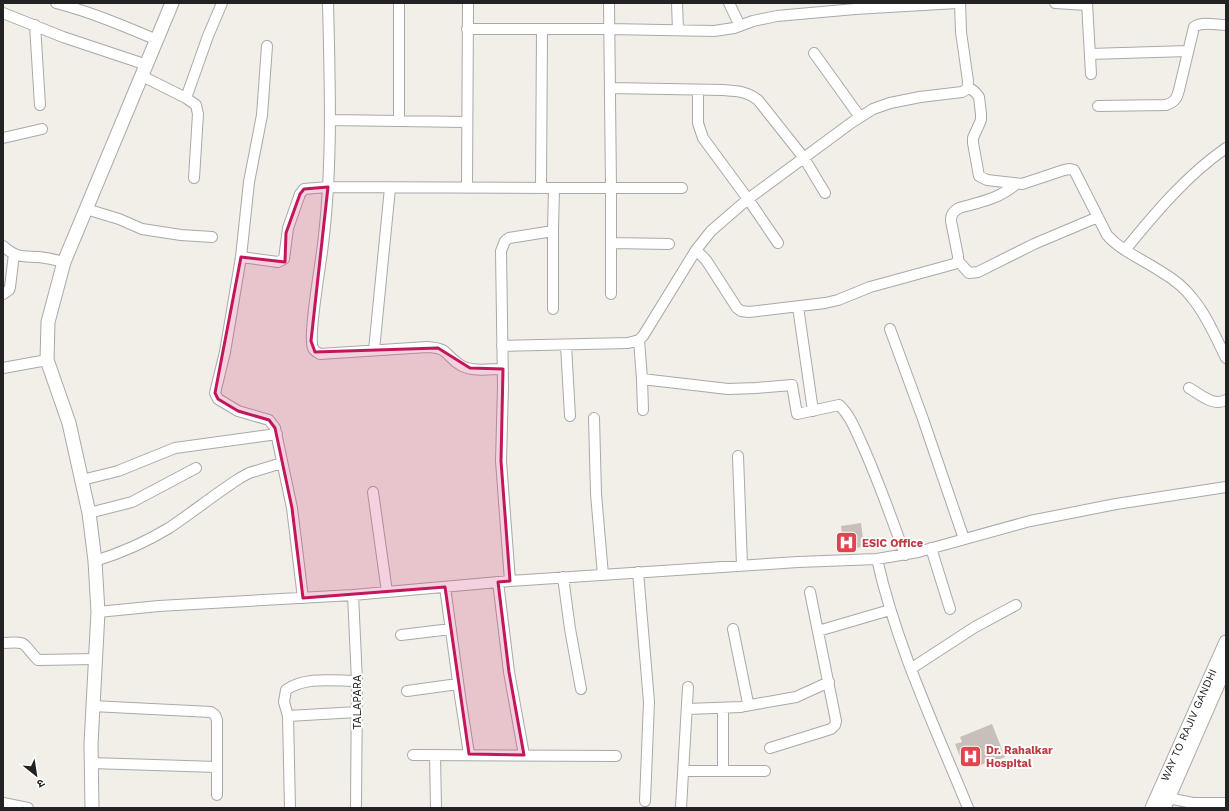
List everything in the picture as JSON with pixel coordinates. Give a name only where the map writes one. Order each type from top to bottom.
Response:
[{"type":"street","points":[[56,3],[80,6],[157,40]]},
{"type":"street","points":[[92,808],[92,706],[98,612],[95,561],[89,513],[69,423],[47,360],[48,322],[64,262],[172,3]]},
{"type":"street","points":[[186,98],[208,36],[222,3]]},
{"type":"street","points":[[328,3],[331,120],[328,186],[323,240],[314,306],[311,341],[312,348],[315,352],[320,354],[427,347],[438,348],[446,352],[462,366],[470,368],[503,369]]},
{"type":"street","points":[[399,3],[399,121]]},
{"type":"street","points":[[466,188],[468,3]]},
{"type":"street","points":[[609,3],[612,243],[611,294]]},
{"type":"street","points":[[677,3],[678,30]]},
{"type":"street","points":[[730,3],[740,26]]},
{"type":"street","points":[[467,29],[725,30],[777,16],[855,9],[958,3],[968,87],[975,92],[979,98],[981,114],[981,120],[973,138],[979,176],[987,180],[1022,184],[1070,169],[1076,174],[1107,235],[1125,250],[1182,287],[1200,309],[1226,358]]},
{"type":"street","points":[[1055,3],[1087,4],[1091,74]]},
{"type":"street","points":[[3,13],[144,70],[196,105],[198,114],[194,178]]},
{"type":"street","points":[[1098,106],[1166,105],[1174,102],[1177,98],[1194,27],[1197,24],[1226,25]]},
{"type":"street","points":[[35,25],[40,105]]},
{"type":"street","points":[[541,188],[542,29]]},
{"type":"street","points":[[267,46],[262,115],[249,182],[241,257],[225,352],[215,393],[218,399],[238,411],[269,420],[275,428],[292,508],[303,598]]},
{"type":"street","points":[[1090,54],[1188,51]]},
{"type":"street","points":[[814,53],[860,117]]},
{"type":"street","points":[[502,346],[628,343],[638,340],[643,336],[696,250],[711,231],[748,199],[860,117],[873,110],[890,103],[920,97],[962,92],[968,87]]},
{"type":"street","points":[[610,88],[740,91],[750,94],[758,100],[804,158],[826,192]]},
{"type":"street","points":[[698,90],[698,124],[703,138],[778,243]]},
{"type":"street","points":[[331,120],[467,122]]},
{"type":"street","points":[[3,138],[42,130]]},
{"type":"street","points":[[1125,250],[1149,220],[1188,179],[1204,164],[1226,148]]},
{"type":"street","points":[[1016,184],[996,198],[959,208],[954,211],[951,216],[950,221],[958,261],[969,273],[978,272],[1034,244],[1098,217]]},
{"type":"street","points":[[241,257],[278,262],[284,259],[286,233],[300,194],[304,189],[328,186],[390,188],[682,188]]},
{"type":"street","points":[[374,350],[390,188]]},
{"type":"street","points":[[553,309],[554,188]]},
{"type":"street","points":[[86,209],[119,219],[142,229],[181,236],[212,237]]},
{"type":"street","points":[[510,581],[501,461],[503,369],[502,246],[509,238],[553,231]]},
{"type":"street","points":[[612,243],[669,244]]},
{"type":"street","points":[[3,246],[18,256],[39,257],[64,262]]},
{"type":"street","points":[[696,250],[706,260],[737,308],[742,311],[749,312],[825,303],[838,300],[870,287],[954,264],[958,261]]},
{"type":"street","points":[[3,294],[9,290],[10,287],[14,254]]},
{"type":"street","points":[[798,306],[813,411]]},
{"type":"street","points":[[890,330],[923,418],[964,539]]},
{"type":"street","points":[[638,340],[642,379],[643,410]]},
{"type":"street","points":[[566,344],[570,416]]},
{"type":"street","points":[[3,368],[47,360]]},
{"type":"street","points":[[642,379],[728,389],[792,385],[797,414],[839,405],[847,414],[869,460],[904,555]]},
{"type":"street","points":[[1189,388],[1211,401],[1218,403],[1226,400]]},
{"type":"street","points":[[594,418],[596,494],[603,575]]},
{"type":"street","points":[[82,480],[118,471],[176,448],[277,434]]},
{"type":"street","points":[[738,456],[742,565]]},
{"type":"street","points":[[95,561],[116,555],[168,528],[249,473],[282,463]]},
{"type":"street","points":[[89,513],[132,502],[196,468]]},
{"type":"street","points":[[98,612],[159,606],[354,595],[563,577],[742,565],[877,559],[904,555],[1030,521],[1116,504],[1226,487]]},
{"type":"street","points":[[373,492],[388,592]]},
{"type":"street","points":[[931,548],[950,609]]},
{"type":"street","points":[[877,559],[890,610],[968,808]]},
{"type":"street","points":[[638,572],[649,702],[645,801]]},
{"type":"street","points":[[563,577],[570,629],[582,689]]},
{"type":"street","points":[[498,582],[508,672],[524,755]]},
{"type":"street","points":[[445,587],[469,754]]},
{"type":"street","points":[[770,748],[831,729],[835,725],[836,712],[810,592]]},
{"type":"street","name":"TALAPARA","points":[[354,595],[357,681],[356,808]]},
{"type":"street","points":[[912,668],[975,627],[1016,605]]},
{"type":"street","points":[[818,631],[890,610]]},
{"type":"street","points":[[401,635],[451,629]]},
{"type":"street","points":[[733,629],[748,698],[748,703],[745,706]]},
{"type":"street","points":[[3,643],[18,642],[23,644],[28,647],[32,655],[38,660],[95,660]]},
{"type":"street","name":"WAY TO RAJIV GANDHI","points":[[1152,808],[1226,642]]},
{"type":"street","name":"WAY TO RAJIV GANDHI","points":[[1166,803],[1226,666]]},
{"type":"street","points":[[290,808],[288,716],[284,702],[286,690],[291,686],[300,683],[314,681],[357,681]]},
{"type":"street","points":[[687,709],[745,706],[796,697],[829,682]]},
{"type":"street","points":[[407,691],[458,684]]},
{"type":"street","points":[[681,808],[688,688]]},
{"type":"street","points":[[92,706],[211,712],[215,715],[217,720],[217,795]]},
{"type":"street","points":[[722,771],[723,708]]},
{"type":"street","points":[[288,716],[357,712]]},
{"type":"street","points":[[413,755],[469,754],[616,756]]},
{"type":"street","points":[[435,755],[436,808]]},
{"type":"street","points":[[91,763],[217,767]]},
{"type":"street","points":[[684,771],[765,771]]},
{"type":"street","points":[[3,803],[28,808]]},
{"type":"street","points":[[1166,803],[1226,803]]},
{"type":"highlighted area","points":[[328,187],[311,341],[315,352],[438,348],[470,368],[503,369],[501,461],[510,581],[498,582],[509,672],[524,755],[469,754],[445,587],[303,598],[292,508],[275,428],[269,420],[238,411],[218,399],[215,393],[241,257],[285,262],[286,233],[300,194],[304,189]]},
{"type":"building","points":[[861,523],[864,547],[844,549],[841,526]]},
{"type":"building","points":[[992,724],[1005,757],[981,765],[979,762],[964,767],[955,744],[962,742],[960,737]]},
{"type":"place","name":"ESIC Office","points":[[847,543]]},
{"type":"place","name":"Dr. Rahalkar Hospital","points":[[970,756]]}]
